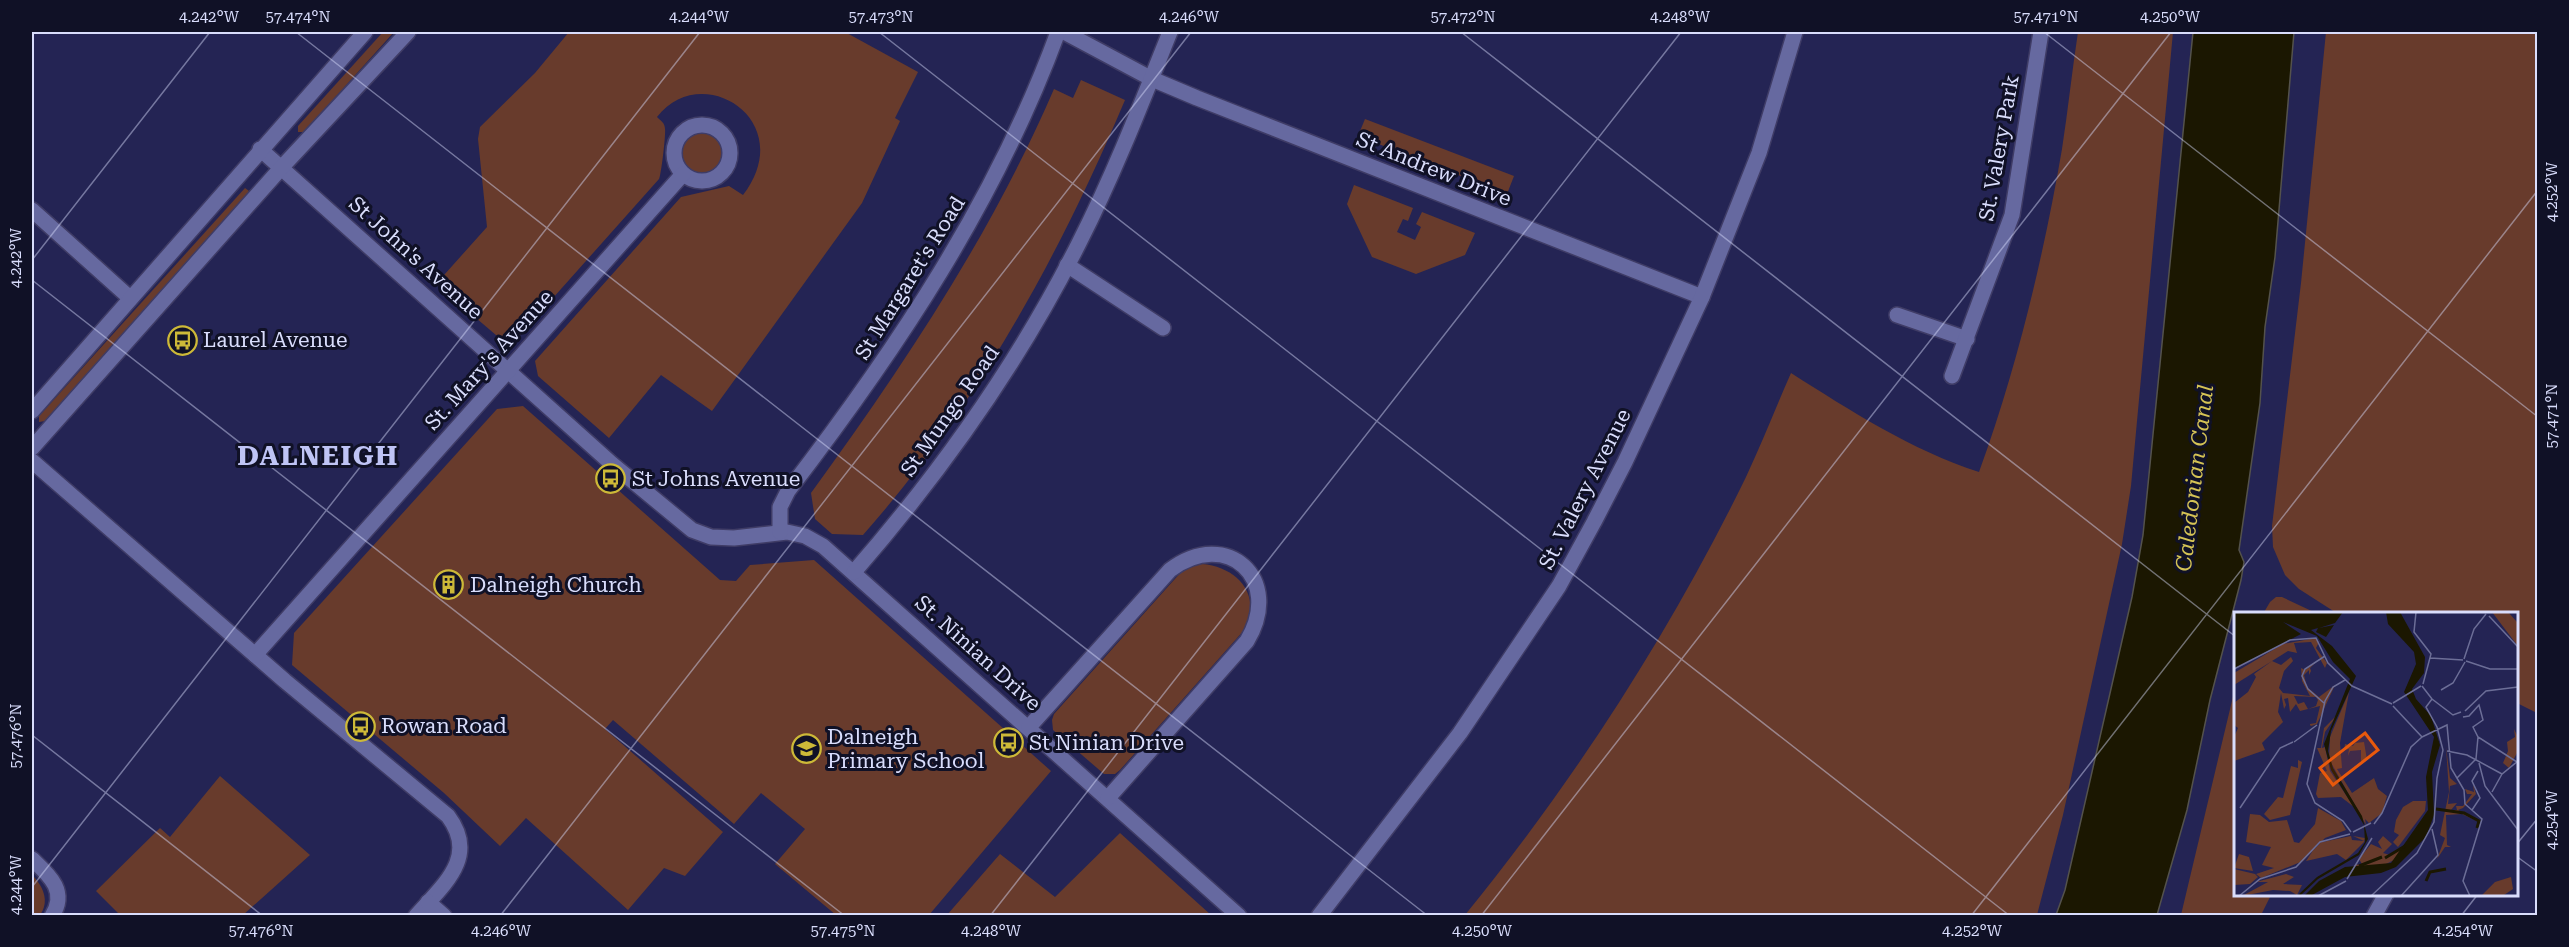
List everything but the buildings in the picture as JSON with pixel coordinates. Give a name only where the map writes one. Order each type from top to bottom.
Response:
[{"type":"street","points":[[32,411],[365,32]]},
{"type":"street","points":[[32,448],[282,167],[408,32]]},
{"type":"street","name":"St Margaret's Road","points":[[780,532],[780,507],[788,491],[879,369],[941,273],[986,196],[1024,114],[1058,32]]},
{"type":"street","name":"St Andrew Drive","points":[[1064,32],[1152,79],[1702,297]]},
{"type":"street","name":"St Mungo Road","points":[[854,572],[969,426],[1015,356],[1067,265],[1152,79],[1170,32]]},
{"type":"street","name":"St. Valery Avenue","points":[[1319,915],[1460,733],[1558,586],[1626,462],[1702,297],[1759,153],[1795,32]]},
{"type":"street","name":"St. Valery Park","points":[[1952,376],[2012,215],[2041,32]]},
{"type":"street","name":"St John's Avenue","points":[[260,149],[612,464],[692,530],[711,537],[734,538],[752,535]]},
{"type":"street","name":"St. Mary's Avenue","points":[[255,655],[683,174]]},
{"type":"street","points":[[32,210],[130,298]]},
{"type":"street","points":[[1067,265],[1162,328]]},
{"type":"street","points":[[1897,315],[1967,339]]},
{"type":"street","points":[[32,460],[255,655],[448,816],[458,829],[461,853],[458,865],[416,915]]},
{"type":"street","name":"St. Ninian Drive","points":[[752,535],[780,532],[805,536],[823,546],[1239,915]]},
{"type":"street","points":[[1029,727],[1170,570],[1186,559],[1204,553],[1224,555],[1242,564],[1256,582],[1261,602],[1258,623],[1247,641],[1108,798]]},
{"type":"street","points":[[32,859],[50,877],[59,893],[57,908],[52,915]]},
{"type":"street","points":[[2374,915],[2385,896]]},
{"type":"street","points":[[428,902],[444,915]]},
{"type":"shaded area","points":[[383,32],[394,32],[304,132],[298,132],[298,126]]},
{"type":"shaded area","points":[[569,32],[845,32],[918,72],[895,118],[900,121],[862,203],[712,411],[661,375],[609,438],[538,376],[535,361],[681,197],[729,186],[743,195],[757,168],[760,143],[752,122],[738,106],[719,96],[697,94],[676,101],[657,117],[664,124],[665,129],[659,179],[520,335],[515,340],[503,341],[436,284],[487,227],[478,139],[480,127],[535,73]]},
{"type":"shaded area","points":[[2078,32],[2173,32],[2131,486],[2122,544],[2063,815],[2037,915],[1465,915],[1582,759],[1652,649],[1717,535],[1758,451],[1791,373],[1905,441],[1979,472],[2017,353],[2037,272],[2062,149]]},
{"type":"shaded area","points":[[2326,32],[2537,32],[2537,713],[2518,704],[2518,612],[2335,612],[2299,589],[2285,575],[2273,547],[2272,526],[2301,283]]},
{"type":"shaded area","points":[[1081,80],[1125,100],[1043,273],[978,383],[904,486],[863,535],[832,534],[815,519],[811,493],[944,298],[1003,196],[1054,89],[1073,98]]},
{"type":"shaded area","points":[[1365,119],[1514,176],[1507,194],[1358,136]]},
{"type":"shaded area","points":[[702,133],[716,139],[722,153],[716,167],[702,173],[688,167],[682,153],[688,139]]},
{"type":"shaded area","points":[[1354,185],[1413,208],[1408,221],[1403,219],[1397,232],[1415,240],[1421,227],[1416,224],[1422,212],[1475,233],[1465,255],[1416,274],[1372,257],[1347,204]]},
{"type":"shaded area","points":[[245,188],[249,191],[248,195],[45,421],[39,422],[39,416]]},
{"type":"shaded area","points":[[523,406],[720,580],[736,581],[750,565],[814,560],[1051,771],[929,915],[836,915],[775,864],[805,829],[761,793],[734,824],[613,720],[605,729],[723,832],[685,876],[664,868],[628,910],[526,818],[500,846],[444,793],[292,665],[294,633],[497,409]]},
{"type":"shaded area","points":[[1202,564],[1226,570],[1243,584],[1250,604],[1250,616],[1246,628],[1120,770],[1115,774],[1104,774],[1053,730],[1054,714],[1185,568]]},
{"type":"shaded area","points":[[2276,597],[2282,597],[2314,612],[2264,612]]},
{"type":"shaded area","points":[[2234,692],[2234,896],[2270,896],[2261,915],[2181,915]]},
{"type":"shaded area","points":[[220,776],[310,855],[243,915],[120,915],[96,891],[160,828],[170,837]]},
{"type":"shaded area","points":[[1120,833],[1211,915],[947,915],[1000,854],[1055,897]]},
{"type":"shaded area","points":[[32,875],[39,884],[45,899],[40,915],[32,915]]},
{"type":"water","name":"Caledonian Canal","points":[[2193,32],[2294,32],[2275,257],[2265,327],[2260,403],[2239,550],[2244,562],[2210,700],[2187,810],[2157,915],[2056,915],[2065,890],[2132,597],[2143,535]]},
{"type":"place","name":"Laurel Avenue","points":[[182,340]]},
{"type":"place","name":"St Johns Avenue","points":[[611,479]]},
{"type":"place","name":"Dalneigh Church","points":[[449,585]]},
{"type":"place","name":"Rowan Road","points":[[360,726]]},
{"type":"place","name":"St Ninian Drive","points":[[1008,743]]},
{"type":"place","name":"Dalneigh Primary School","points":[[806,749]]},
{"type":"district","name":"DALNEIGH","points":[[318,456]]}]
